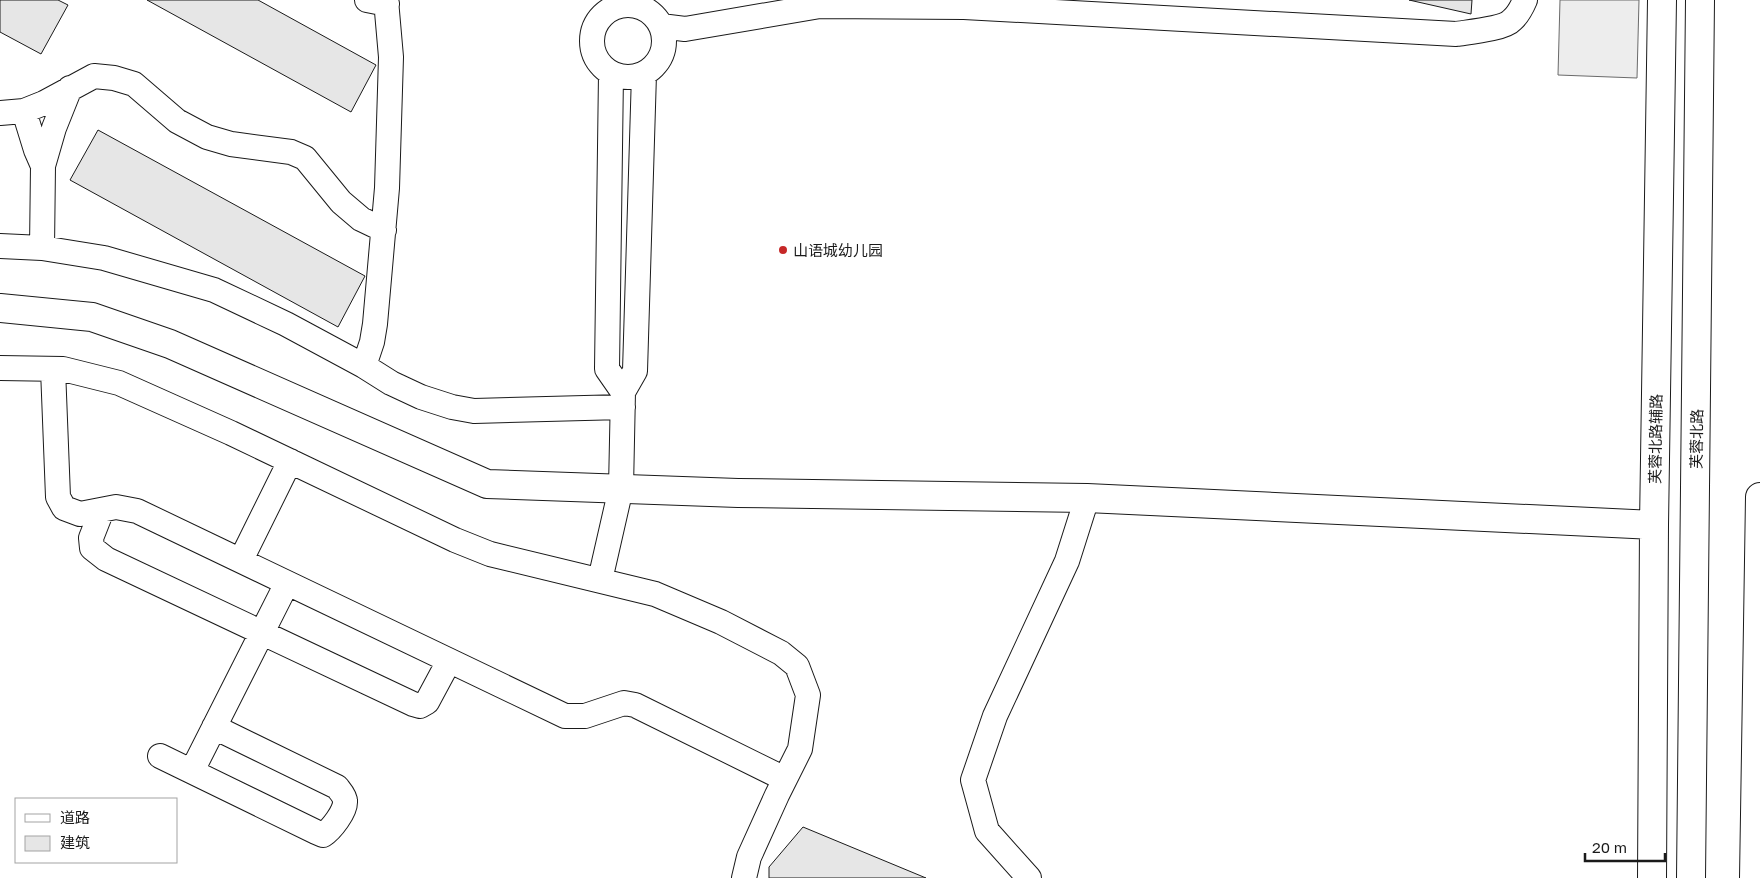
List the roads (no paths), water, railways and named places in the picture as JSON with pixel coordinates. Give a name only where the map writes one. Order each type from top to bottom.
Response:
[{"type":"main road","name":"芙蓉北路辅路","points":[[1652,878],[1654,525],[1662,0]]},
{"type":"main road","name":"芙蓉北路","points":[[1691,878],[1700,0]]},
{"type":"main road","points":[[0,308],[92,317],[170,344],[487,484],[748,493],[1086,498],[1654,525]]},
{"type":"main road","points":[[1754,878],[1760,497]]},
{"type":"street","points":[[662,35],[820,6],[964,7],[1456,34],[1483,31],[1511,22],[1525,0]]},
{"type":"street","points":[[364,366],[372,342],[375,324],[387,188],[391,57],[380,1]]},
{"type":"street","points":[[631,3],[654,16],[662,35],[664,49],[659,60],[652,69],[644,74],[629,78],[612,74],[598,62],[593,52],[591,40],[594,28],[600,17],[609,10],[631,3]]},
{"type":"street","points":[[612,74],[607,369],[623,400]]},
{"type":"street","points":[[600,580],[621,488],[623,400],[635,370],[644,74]]},
{"type":"street","points":[[0,113],[24,111],[44,103],[94,76],[114,78],[134,84],[177,121],[207,137],[231,144],[291,152],[305,158],[348,208],[361,219],[384,230]]},
{"type":"street","points":[[42,248],[43,166],[54,128],[70,88]]},
{"type":"street","points":[[24,111],[43,166]]},
{"type":"street","points":[[0,246],[42,248],[104,258],[214,290],[286,324],[364,366],[398,387],[420,397],[452,407],[474,410],[623,400]]},
{"type":"street","points":[[0,368],[63,369],[90,374],[119,383],[290,461],[455,540],[490,554],[655,594],[721,622],[781,653],[797,666],[808,695],[800,749],[748,857],[744,878]]},
{"type":"street","points":[[53,369],[58,497],[64,508],[80,514],[116,507],[137,511],[565,716],[586,716],[624,703],[635,705],[785,780]]},
{"type":"street","points":[[241,560],[290,461]]},
{"type":"street","points":[[1029,878],[987,831],[973,780],[994,716],[1067,562],[1086,498]]},
{"type":"street","points":[[102,510],[91,538],[92,548],[106,559],[420,706],[427,702],[450,661]]},
{"type":"street","points":[[192,771],[287,583]]},
{"type":"street","points":[[160,756],[316,832],[323,834],[334,825],[344,807],[345,801],[336,787],[214,727]]},
{"type":"place","name":"山语城幼儿园","points":[[783,250]]}]
